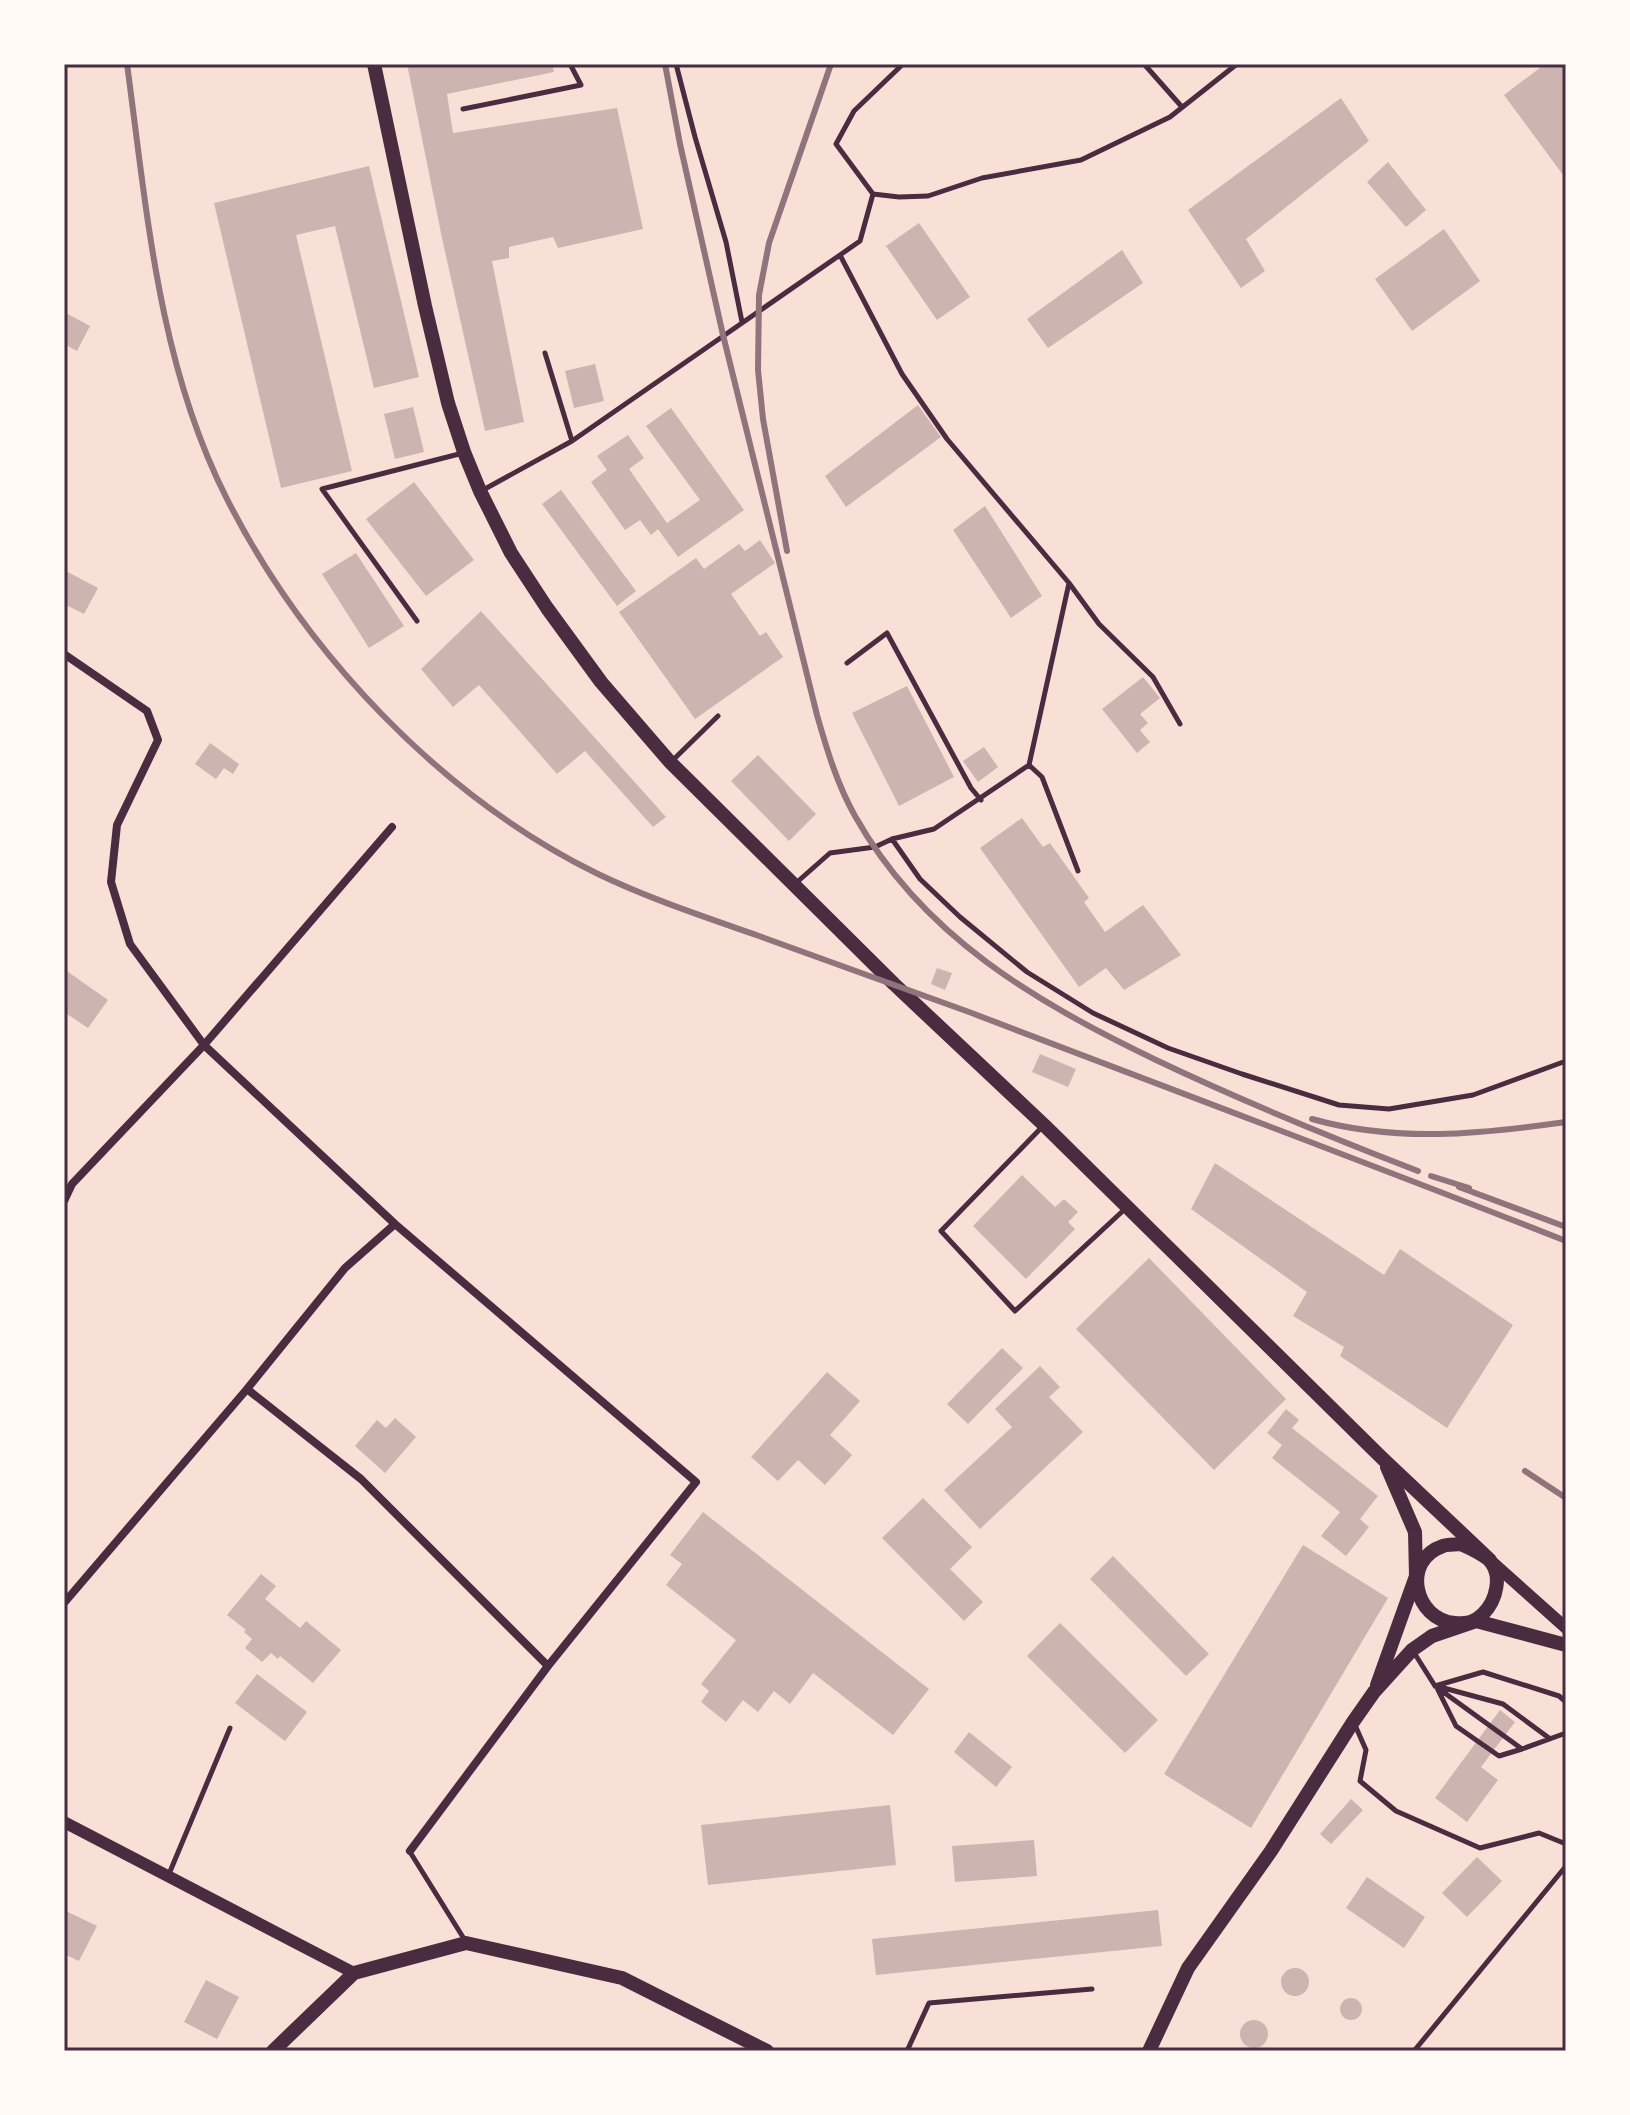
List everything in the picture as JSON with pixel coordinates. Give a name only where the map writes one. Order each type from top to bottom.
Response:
[{"type":"main road","points":[[374,64],[425,306],[448,403],[464,452],[511,553],[601,682],[670,762],[894,984],[1044,1125],[1383,1459],[1490,1560],[1497,1577],[1496,1594],[1488,1609],[1476,1621],[1432,1636],[1412,1650],[1374,1692],[1271,1851],[1188,1968],[1149,2051]]},
{"type":"main road","points":[[1383,1459],[1415,1532],[1420,1600],[1430,1613],[1443,1622],[1459,1624],[1476,1621],[1566,1645]]},
{"type":"main road","points":[[1374,1692],[1416,1576],[1428,1555],[1443,1545],[1461,1544],[1490,1560]]},
{"type":"main road","points":[[273,2051],[354,1973],[466,1943],[622,1978],[767,2051]]},
{"type":"street","points":[[64,654],[147,711],[158,740],[117,825],[111,882],[130,944],[204,1045],[395,1224],[696,1482],[548,1666],[410,1851]]},
{"type":"street","points":[[64,1201],[72,1184],[204,1045],[392,827]]},
{"type":"street","points":[[64,1603],[247,1389],[345,1268],[395,1224]]},
{"type":"street","points":[[247,1389],[361,1479],[548,1666]]},
{"type":"street","points":[[1490,1560],[1566,1628]]},
{"type":"street","points":[[64,1822],[354,1973]]},
{"type":"lane","points":[[463,109],[581,85],[570,64]]},
{"type":"lane","points":[[676,64],[726,242],[742,322]]},
{"type":"lane","points":[[903,64],[854,111],[836,144],[873,194],[928,196],[982,178],[1081,160],[1170,117],[1237,64]]},
{"type":"lane","points":[[1144,64],[1182,107]]},
{"type":"lane","points":[[480,491],[572,441],[860,241],[873,194]]},
{"type":"lane","points":[[840,255],[902,374],[947,439],[1069,583],[1099,624],[1153,677],[1180,724]]},
{"type":"lane","points":[[545,353],[572,441]]},
{"type":"lane","points":[[417,621],[322,489],[464,452]]},
{"type":"lane","points":[[795,883],[830,853],[875,847],[892,839],[934,829],[1029,765],[1069,583]]},
{"type":"lane","points":[[847,663],[887,633],[971,788],[981,800]]},
{"type":"lane","points":[[670,762],[718,716]]},
{"type":"lane","points":[[1029,765],[1042,777],[1078,871]]},
{"type":"lane","points":[[892,839],[920,879],[960,917],[1027,972],[1093,1013],[1155,1042],[1242,1074],[1339,1105],[1389,1109],[1473,1095],[1566,1061]]},
{"type":"lane","points":[[1044,1125],[941,1231],[1015,1311],[1127,1207]]},
{"type":"lane","points":[[1412,1650],[1456,1726],[1499,1756],[1566,1733]]},
{"type":"lane","points":[[1435,1686],[1483,1672],[1559,1696],[1566,1702]]},
{"type":"lane","points":[[1435,1686],[1503,1704],[1549,1739]]},
{"type":"lane","points":[[1435,1686],[1522,1749]]},
{"type":"lane","points":[[1353,1722],[1366,1750],[1360,1781],[1396,1811],[1480,1848],[1539,1833],[1566,1844]]},
{"type":"lane","points":[[168,1876],[230,1728]]},
{"type":"lane","points":[[410,1851],[466,1943]]},
{"type":"lane","points":[[1414,2051],[1566,1866]]},
{"type":"lane","points":[[907,2051],[929,2003],[1092,1989]]},
{"type":"building","points":[[407,64],[552,64],[554,72],[447,94],[453,133],[617,108],[643,229],[558,248],[553,237],[509,247],[509,258],[492,261],[524,422],[485,431]]},
{"type":"building","points":[[1545,64],[1566,64],[1566,179],[1504,95]]},
{"type":"building","points":[[1341,98],[1369,141],[1246,239],[1265,271],[1241,288],[1188,210]]},
{"type":"building","points":[[1388,162],[1426,210],[1406,227],[1367,182]]},
{"type":"building","points":[[369,166],[419,377],[374,388],[335,226],[296,235],[352,471],[281,488],[214,203]]},
{"type":"building","points":[[919,223],[970,297],[937,320],[886,246]]},
{"type":"building","points":[[1444,229],[1480,281],[1412,331],[1375,279]]},
{"type":"building","points":[[1122,250],[1143,283],[1048,348],[1027,319]]},
{"type":"building","points":[[64,312],[90,326],[77,351],[64,344]]},
{"type":"building","points":[[595,364],[604,401],[574,408],[565,371]]},
{"type":"building","points":[[918,405],[941,437],[846,507],[825,476]]},
{"type":"building","points":[[413,407],[424,452],[395,459],[384,414]]},
{"type":"building","points":[[671,408],[744,510],[678,557],[658,529],[651,535],[640,520],[625,530],[591,482],[607,470],[597,456],[628,435],[644,458],[629,469],[667,523],[700,500],[646,426]]},
{"type":"building","points":[[414,482],[474,560],[426,596],[366,519]]},
{"type":"building","points":[[561,490],[636,591],[617,606],[542,504]]},
{"type":"building","points":[[985,506],[1042,596],[1011,618],[953,530]]},
{"type":"building","points":[[760,540],[775,563],[731,594],[760,636],[766,632],[783,657],[695,719],[619,612],[696,558],[704,569],[739,544],[745,551]]},
{"type":"building","points":[[356,553],[404,626],[369,648],[322,574]]},
{"type":"building","points":[[64,570],[98,588],[84,614],[64,604]]},
{"type":"building","points":[[481,611],[666,817],[653,827],[585,751],[557,774],[479,685],[453,707],[421,669]]},
{"type":"building","points":[[1143,677],[1160,698],[1140,714],[1148,723],[1140,730],[1150,742],[1137,753],[1102,709]]},
{"type":"building","points":[[907,686],[954,777],[899,806],[852,713]]},
{"type":"building","points":[[210,743],[239,764],[233,774],[224,768],[216,779],[195,764]]},
{"type":"building","points":[[984,747],[998,767],[978,782],[963,761]]},
{"type":"building","points":[[758,755],[816,814],[789,841],[731,781]]},
{"type":"building","points":[[1022,818],[1043,847],[1050,843],[1089,898],[1084,902],[1105,932],[1143,905],[1181,955],[1124,990],[1106,968],[1079,987],[980,848]]},
{"type":"building","points":[[937,968],[952,973],[945,990],[931,984]]},
{"type":"building","points":[[64,969],[108,1000],[88,1028],[64,1012]]},
{"type":"building","points":[[1040,1054],[1076,1069],[1068,1087],[1032,1072]]},
{"type":"building","points":[[1215,1163],[1384,1275],[1400,1249],[1513,1325],[1447,1428],[1340,1356],[1344,1347],[1293,1316],[1307,1292],[1191,1209]]},
{"type":"building","points":[[1022,1175],[1055,1207],[1064,1199],[1078,1212],[1068,1222],[1075,1229],[1026,1279],[973,1226]]},
{"type":"building","points":[[1149,1258],[1286,1399],[1214,1470],[1076,1329]]},
{"type":"building","points":[[1002,1348],[1023,1368],[968,1424],[947,1404]]},
{"type":"building","points":[[1040,1366],[1060,1387],[1049,1397],[1083,1432],[980,1529],[944,1490],[1012,1427],[995,1409]]},
{"type":"building","points":[[827,1372],[860,1401],[830,1435],[852,1455],[825,1485],[798,1460],[778,1481],[751,1457]]},
{"type":"building","points":[[1286,1409],[1299,1420],[1292,1428],[1378,1496],[1360,1519],[1369,1527],[1346,1556],[1321,1536],[1340,1512],[1272,1458],[1282,1445],[1267,1433]]},
{"type":"building","points":[[395,1418],[416,1437],[385,1473],[355,1446],[377,1420],[386,1428]]},
{"type":"building","points":[[923,1498],[972,1547],[950,1569],[983,1602],[964,1621],[882,1538]]},
{"type":"building","points":[[703,1512],[929,1689],[893,1735],[813,1673],[790,1704],[774,1691],[758,1712],[743,1700],[726,1722],[701,1702],[709,1691],[701,1684],[736,1640],[666,1585],[682,1564],[670,1555]]},
{"type":"building","points":[[1303,1545],[1388,1598],[1251,1828],[1164,1774]]},
{"type":"building","points":[[1113,1556],[1209,1654],[1186,1676],[1090,1579]]},
{"type":"building","points":[[261,1574],[276,1586],[265,1599],[300,1628],[306,1621],[341,1650],[313,1683],[280,1656],[278,1659],[271,1653],[262,1662],[245,1648],[252,1639],[244,1632],[246,1630],[227,1615]]},
{"type":"building","points":[[1060,1623],[1158,1720],[1125,1753],[1027,1656]]},
{"type":"building","points":[[257,1674],[307,1712],[285,1741],[235,1703]]},
{"type":"building","points":[[1500,1710],[1515,1722],[1481,1767],[1498,1780],[1467,1822],[1435,1798]]},
{"type":"building","points":[[969,1732],[1012,1767],[996,1787],[954,1752]]},
{"type":"building","points":[[1351,1799],[1363,1810],[1331,1844],[1320,1834]]},
{"type":"building","points":[[890,1805],[896,1865],[708,1885],[701,1825]]},
{"type":"building","points":[[1034,1840],[1037,1876],[955,1882],[952,1846]]},
{"type":"building","points":[[1477,1857],[1502,1881],[1467,1917],[1442,1893]]},
{"type":"building","points":[[1367,1877],[1425,1917],[1404,1948],[1346,1908]]},
{"type":"building","points":[[64,1910],[97,1926],[79,1961],[64,1954]]},
{"type":"building","points":[[1158,1910],[1162,1946],[876,1975],[872,1939]]},
{"type":"building","points":[[1295,1968],[1305,1972],[1309,1982],[1305,1992],[1295,1996],[1285,1992],[1281,1982],[1285,1972]]},
{"type":"building","points":[[206,1980],[239,1997],[217,2039],[184,2022]]},
{"type":"building","points":[[1351,1998],[1359,2001],[1362,2009],[1359,2017],[1351,2020],[1343,2017],[1340,2009],[1343,2001]]},
{"type":"building","points":[[1254,2020],[1264,2024],[1268,2034],[1264,2044],[1254,2048],[1244,2044],[1240,2034],[1244,2024]]},
{"type":"railway","points":[[127,64],[158,285],[185,393],[203,446],[226,497],[258,555],[295,610],[382,715],[432,762],[540,842],[638,892],[969,1012],[1566,1241]]},
{"type":"railway","points":[[665,64],[723,335],[817,715],[843,792],[883,859],[914,897],[948,931],[986,962],[1068,1014],[1221,1090],[1418,1171]]},
{"type":"railway","points":[[787,551],[763,419],[758,370],[759,295],[769,243],[831,64]]},
{"type":"railway","points":[[1312,1119],[1344,1127],[1407,1134],[1470,1133],[1566,1122]]},
{"type":"railway","points":[[1431,1176],[1469,1188]]},
{"type":"railway","points":[[1459,1187],[1566,1227]]},
{"type":"railway","points":[[1525,1471],[1566,1498]]}]
